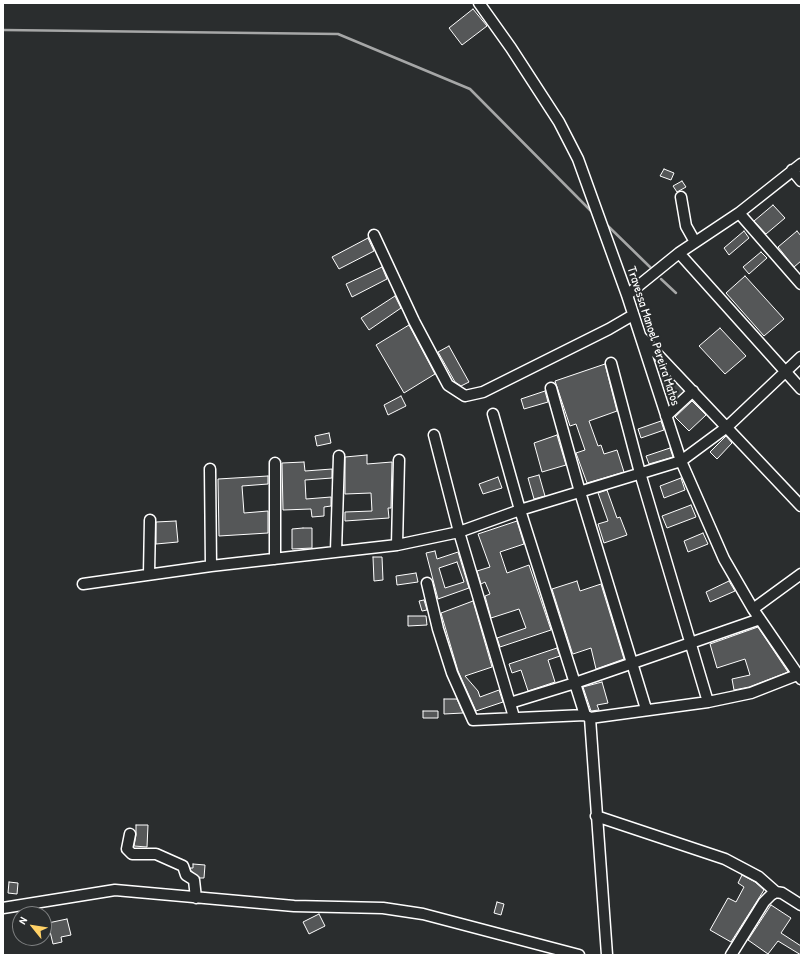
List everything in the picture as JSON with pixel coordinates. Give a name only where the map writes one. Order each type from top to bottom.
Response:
[{"type":"street","name":"Travessa Manoel Pereira Matos","points":[[479,3],[511,48],[559,122],[578,159],[627,295],[681,462],[724,558],[760,619],[799,677]]},
{"type":"street","points":[[627,295],[679,252],[739,213],[801,164]]},
{"type":"street","points":[[792,170],[801,181]]},
{"type":"street","points":[[681,197],[686,226],[695,242]]},
{"type":"street","points":[[739,213],[801,284]]},
{"type":"street","points":[[374,235],[414,321],[448,385],[465,396],[483,392],[609,330],[633,315]]},
{"type":"street","points":[[679,252],[783,372],[801,389]]},
{"type":"street","points":[[640,335],[801,506]]},
{"type":"street","points":[[83,584],[211,566],[336,551],[397,546],[459,532],[520,510],[681,462],[727,427],[783,372],[801,357]]},
{"type":"street","points":[[610,363],[640,473],[708,702]]},
{"type":"street","points":[[551,388],[580,492],[633,662],[646,709]]},
{"type":"street","points":[[666,416],[693,391]]},
{"type":"street","points":[[493,414],[520,510],[575,683],[588,716],[607,955]]},
{"type":"street","points":[[434,435],[459,532],[514,717]]},
{"type":"street","points":[[336,551],[339,456]]},
{"type":"street","points":[[397,546],[399,460]]},
{"type":"street","points":[[275,463],[275,559]]},
{"type":"street","points":[[210,469],[211,566]]},
{"type":"street","points":[[149,574],[150,520]]},
{"type":"street","points":[[754,609],[800,578]]},
{"type":"street","points":[[427,583],[438,630],[452,673],[473,720],[514,717],[588,716],[708,702],[751,693],[799,677]]},
{"type":"street","points":[[510,703],[575,683],[760,619]]},
{"type":"street","points":[[596,816],[726,859],[759,877],[776,892],[782,893],[801,905]]},
{"type":"street","points":[[130,834],[127,848],[132,854],[156,854],[183,866],[186,875],[194,880],[196,898]]},
{"type":"street","points":[[3,908],[114,890],[294,906],[383,908],[423,914],[579,955]]},
{"type":"street","points":[[731,955],[764,902],[776,892]]},
{"type":"shaded area","points":[[656,361],[685,390],[668,405]]},
{"type":"building","points":[[473,9],[487,26],[462,45],[449,28]]},
{"type":"building","points":[[664,169],[674,173],[671,180],[660,176]]},
{"type":"building","points":[[682,181],[686,187],[677,192],[673,186]]},
{"type":"building","points":[[773,205],[785,218],[766,234],[754,221]]},
{"type":"building","points":[[744,231],[749,238],[729,255],[724,248]]},
{"type":"building","points":[[797,231],[801,236],[801,261],[794,267],[778,247]]},
{"type":"building","points":[[368,238],[374,251],[339,269],[332,257]]},
{"type":"building","points":[[761,252],[767,258],[749,274],[743,267]]},
{"type":"building","points":[[382,267],[387,279],[352,297],[346,284]]},
{"type":"building","points":[[745,276],[784,319],[764,336],[726,293]]},
{"type":"building","points":[[395,296],[401,308],[369,330],[361,318]]},
{"type":"building","points":[[409,325],[435,374],[404,393],[376,345]]},
{"type":"building","points":[[720,328],[746,356],[725,374],[699,346]]},
{"type":"building","points":[[449,346],[469,382],[461,386],[455,382],[438,352]]},
{"type":"building","points":[[605,364],[617,411],[589,421],[598,446],[601,445],[604,454],[617,450],[624,472],[587,483],[576,453],[585,450],[576,424],[570,426],[555,381]]},
{"type":"building","points":[[545,391],[548,402],[524,409],[521,399]]},
{"type":"building","points":[[401,396],[406,406],[388,415],[384,405]]},
{"type":"building","points":[[692,401],[706,415],[689,431],[675,417]]},
{"type":"building","points":[[661,421],[664,430],[641,438],[638,429]]},
{"type":"building","points":[[329,433],[331,443],[317,446],[315,436]]},
{"type":"building","points":[[557,435],[566,465],[542,472],[534,443]]},
{"type":"building","points":[[726,436],[732,443],[717,459],[710,452]]},
{"type":"building","points":[[670,448],[673,457],[649,464],[646,456]]},
{"type":"building","points":[[367,455],[367,464],[392,462],[391,508],[388,508],[389,518],[345,521],[345,512],[372,511],[371,493],[345,494],[345,457]]},
{"type":"building","points":[[304,462],[305,471],[332,469],[332,478],[305,480],[306,499],[331,497],[331,506],[324,507],[324,516],[312,517],[311,509],[283,510],[282,463]]},
{"type":"building","points":[[539,475],[545,496],[534,499],[528,478]]},
{"type":"building","points":[[268,476],[268,484],[242,486],[244,513],[268,511],[268,533],[219,536],[218,479]]},
{"type":"building","points":[[498,477],[502,488],[483,494],[479,484]]},
{"type":"building","points":[[681,478],[685,490],[664,498],[660,486]]},
{"type":"building","points":[[607,490],[617,518],[620,517],[627,535],[604,543],[598,524],[608,521],[598,493]]},
{"type":"building","points":[[691,505],[696,517],[667,528],[662,516]]},
{"type":"building","points":[[176,521],[178,542],[156,544],[156,522]]},
{"type":"building","points":[[517,521],[524,544],[500,552],[507,573],[529,565],[551,630],[500,647],[497,638],[526,628],[519,609],[491,618],[485,596],[490,594],[485,582],[481,584],[477,571],[490,567],[478,534]]},
{"type":"building","points":[[312,528],[312,548],[292,549],[292,529]]},
{"type":"building","points":[[703,533],[708,544],[688,552],[684,541]]},
{"type":"building","points":[[435,551],[437,559],[458,552],[469,588],[438,599],[426,553]],"holes":[[[457,562],[464,582],[445,588],[439,568]]]},
{"type":"building","points":[[373,557],[382,557],[383,580],[374,581]]},
{"type":"building","points":[[416,573],[418,582],[397,585],[396,576]]},
{"type":"building","points":[[577,581],[580,591],[601,584],[624,659],[596,669],[591,648],[573,654],[552,589]]},
{"type":"building","points":[[729,581],[735,591],[710,602],[706,592]]},
{"type":"building","points":[[424,600],[427,610],[422,611],[419,601]]},
{"type":"building","points":[[473,601],[492,667],[465,676],[478,691],[480,697],[499,690],[503,702],[476,711],[458,671],[441,613]]},
{"type":"building","points":[[408,616],[426,616],[427,625],[408,626]]},
{"type":"building","points":[[758,627],[788,672],[749,687],[734,690],[732,679],[750,675],[745,659],[717,668],[710,644]]},
{"type":"building","points":[[557,648],[560,656],[548,660],[555,682],[528,691],[521,670],[512,673],[509,664]]},
{"type":"building","points":[[602,682],[608,703],[597,705],[599,710],[591,711],[583,687]]},
{"type":"building","points":[[444,699],[457,699],[463,713],[444,714]]},
{"type":"building","points":[[423,711],[438,711],[438,718],[423,718]]},
{"type":"building","points":[[136,825],[148,825],[147,847],[134,846]]},
{"type":"building","points":[[193,864],[205,865],[204,878],[200,878],[191,871],[190,868],[193,868]]},
{"type":"building","points":[[742,875],[755,882],[764,890],[731,942],[710,930],[728,898],[736,902],[744,887],[738,883]]},
{"type":"building","points":[[9,882],[18,883],[17,894],[8,893]]},
{"type":"building","points":[[497,902],[504,904],[501,915],[494,913]]},
{"type":"building","points":[[771,905],[791,918],[781,933],[801,946],[801,955],[778,941],[768,954],[748,940]]},
{"type":"building","points":[[319,914],[325,926],[309,934],[303,922]]},
{"type":"building","points":[[67,919],[71,935],[61,937],[62,942],[53,944],[52,922]]},
{"type":"waterway","points":[[3,30],[338,34],[470,89],[591,211]]},
{"type":"waterway","points":[[608,226],[651,268]]},
{"type":"waterway","points":[[661,279],[676,293]]}]
